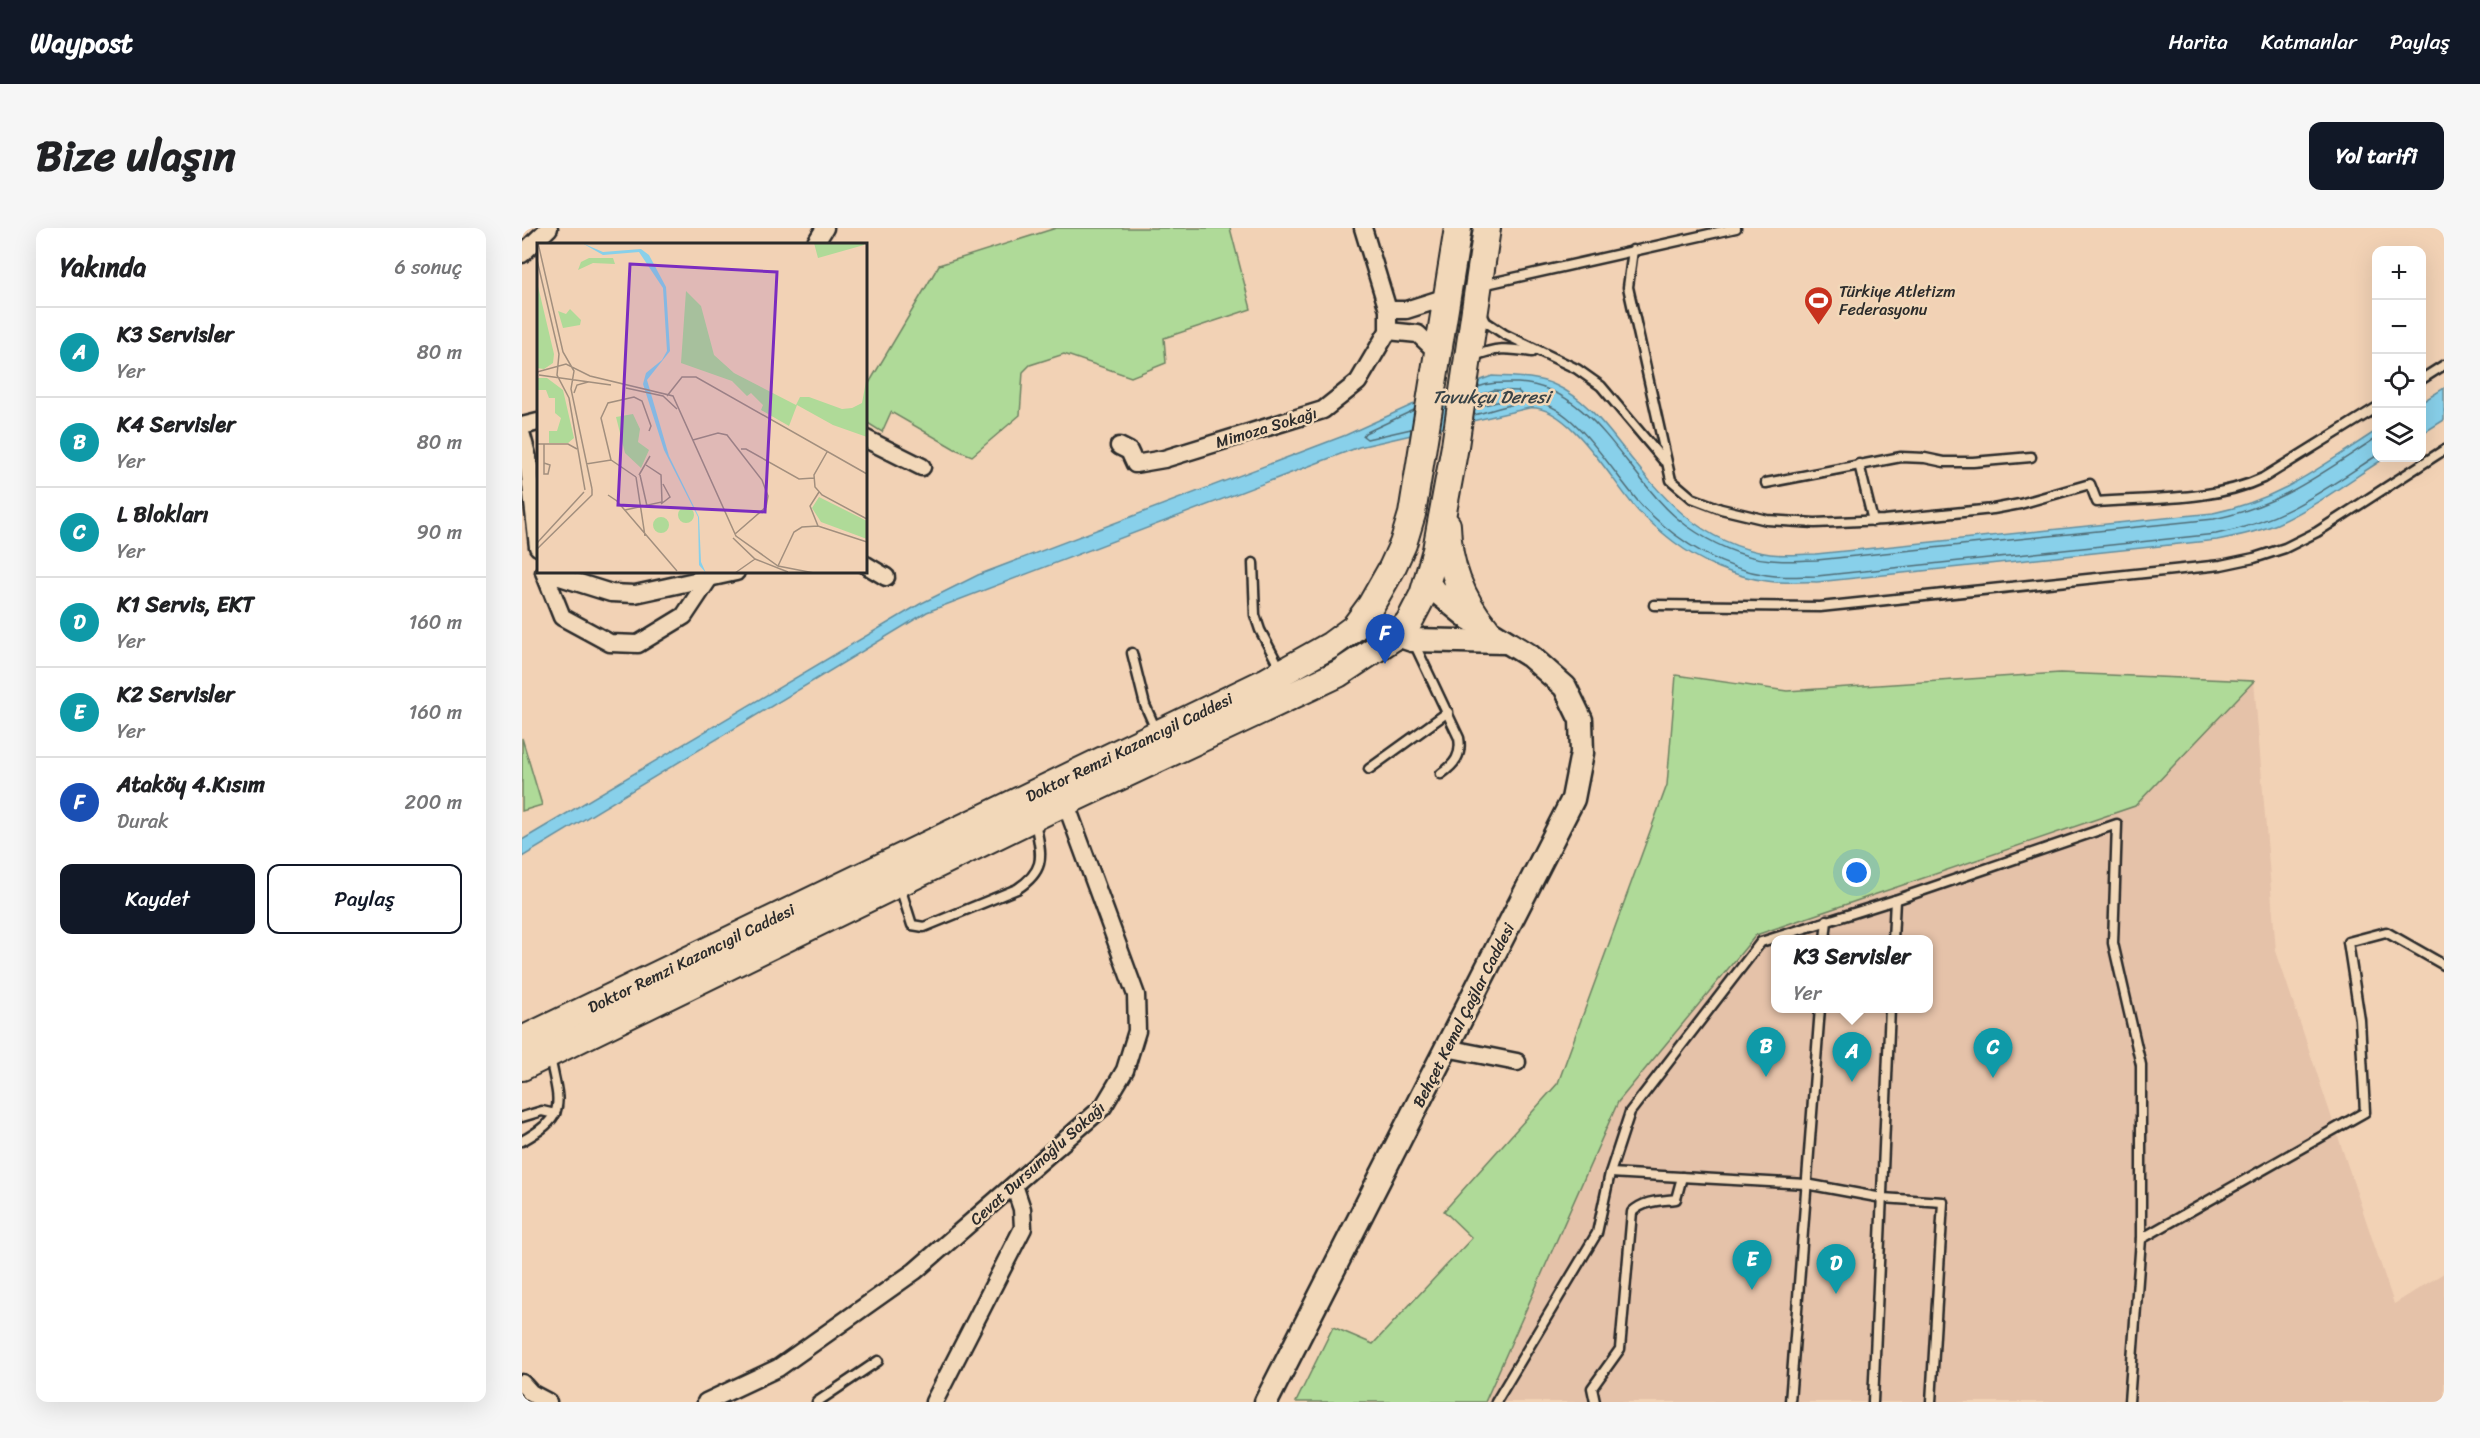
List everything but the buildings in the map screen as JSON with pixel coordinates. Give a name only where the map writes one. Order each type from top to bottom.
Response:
[{"type":"main road","name":"Doktor Remzi Kazancıgil Caddesi","points":[[522,1040],[1282,673],[1331,645],[1354,628],[1371,605],[1392,568],[1403,544],[1412,514],[1458,228]]},
{"type":"main road","points":[[1467,366],[1487,228]]},
{"type":"main road","name":"Doktor Remzi Kazancıgil Caddesi","points":[[522,1067],[1034,817],[1066,804],[1338,674],[1404,637],[1427,584],[1455,446],[1467,366]]},
{"type":"main road","points":[[1445,494],[1447,534],[1456,582],[1473,613],[1496,635]]},
{"type":"main road","points":[[1392,568],[1414,573],[1427,584]]},
{"type":"main road","name":"Behçet Kemal Çağlar Caddesi","points":[[1266,1402],[1573,799],[1582,753],[1581,720],[1564,687],[1536,660],[1496,635],[1427,584]]},
{"type":"main road","points":[[1371,605],[1374,617],[1382,626],[1404,637],[1496,635]]},
{"type":"street","points":[[522,254],[549,228]]},
{"type":"street","points":[[816,243],[825,228]]},
{"type":"street","points":[[1364,228],[1388,310],[1388,332],[1418,334],[1436,361]]},
{"type":"street","points":[[1388,310],[1406,310],[1447,297]]},
{"type":"street","name":"Mimoza Sokağı","points":[[1119,446],[1129,451],[1135,464],[1164,459],[1323,410],[1358,382],[1388,332]]},
{"type":"street","points":[[522,426],[537,422]]},
{"type":"street","points":[[522,436],[533,457],[537,529]]},
{"type":"street","points":[[867,440],[922,467]]},
{"type":"street","points":[[867,566],[885,577]]},
{"type":"street","points":[[544,573],[562,617],[610,643],[628,644],[638,644],[684,616],[710,577]]},
{"type":"street","points":[[554,573],[611,593],[635,594],[731,573]]},
{"type":"street","name":"Cevat Dursunoğlu Sokağı","points":[[706,1402],[726,1398],[778,1368],[906,1277],[1103,1107],[1125,1070],[1137,1031],[1136,995],[1078,831],[1066,804]]},
{"type":"street","points":[[1446,1048],[1517,1062]]},
{"type":"street","points":[[934,1402],[1023,1228],[1022,1209],[1014,1185]]},
{"type":"street","points":[[522,1383],[531,1393],[548,1402]]},
{"type":"lane","points":[[1666,464],[1601,386],[1576,369],[1504,334],[1486,322],[1477,291],[1633,250],[1736,228]]},
{"type":"lane","points":[[1633,250],[1628,286],[1671,480],[1692,498],[1721,509],[1767,520],[1815,523],[1873,521],[1993,509],[2020,504],[2090,484],[2097,502],[2223,492],[2244,487],[2263,478],[2372,410]]},
{"type":"lane","points":[[1467,366],[1497,348],[1514,348],[1542,353]]},
{"type":"lane","points":[[2426,376],[2444,365]]},
{"type":"lane","points":[[1654,605],[1820,607],[2221,565],[2285,548],[2317,532],[2444,450]]},
{"type":"lane","points":[[1766,483],[1901,457],[1944,462],[1973,462],[2031,457]]},
{"type":"lane","points":[[1859,464],[1873,521]]},
{"type":"lane","points":[[1253,563],[1255,615],[1282,673]]},
{"type":"lane","points":[[1404,637],[1448,712],[1459,738],[1461,748],[1453,766],[1441,774]]},
{"type":"lane","points":[[1132,653],[1145,705],[1157,732]]},
{"type":"lane","points":[[1369,769],[1448,712]]},
{"type":"lane","points":[[899,884],[912,925],[917,927],[935,923],[1017,890],[1031,880],[1040,864],[1034,817]]},
{"type":"lane","points":[[1782,935],[1895,900],[2117,824],[2113,943],[2141,1065],[2141,1239],[2129,1402]]},
{"type":"lane","points":[[1893,935],[1895,900]]},
{"type":"lane","points":[[1825,935],[1827,920]]},
{"type":"lane","points":[[2141,1239],[2365,1112],[2360,1020],[2348,942],[2386,932],[2444,965]]},
{"type":"lane","points":[[1496,1402],[1597,1233],[1610,1173],[1630,1112],[1761,942],[1771,939]]},
{"type":"lane","points":[[1790,1402],[1820,1013]]},
{"type":"lane","points":[[1873,1402],[1890,1013]]},
{"type":"lane","points":[[522,1141],[545,1128],[555,1114],[558,1100],[549,1054]]},
{"type":"lane","points":[[522,1117],[542,1111],[555,1114]]},
{"type":"lane","points":[[1610,1173],[1806,1184],[1882,1198],[1943,1202],[1932,1402]]},
{"type":"lane","points":[[1595,1402],[1592,1388],[1620,1349],[1632,1212],[1639,1205],[1647,1202],[1676,1199],[1682,1177]]},
{"type":"lane","points":[[817,1402],[878,1361]]},
{"type":"shaded area","points":[[2254,681],[2276,951],[2394,1304],[2444,1273],[2444,1402],[1485,1402],[1618,1102],[1756,934],[2135,806]]},
{"type":"green space","points":[[1056,228],[1230,228],[1251,309],[1164,338],[1166,363],[1131,377],[1064,354],[1030,365],[1023,372],[1020,415],[972,456],[955,449],[891,412],[882,432],[867,423],[867,385],[939,265]]},
{"type":"green space","points":[[2060,673],[2254,681],[2135,806],[1756,935],[1618,1102],[1485,1402],[1296,1402],[1333,1327],[1373,1344],[1472,1238],[1444,1211],[1558,1083],[1667,785],[1676,675],[1787,691]]},
{"type":"green space","points":[[522,738],[542,805],[522,811]]},
{"type":"water","name":"Tavukçu Deresi","points":[[1492,376],[1540,380],[1555,385],[1574,396],[1598,418],[1650,481],[1683,514],[1722,540],[1776,555],[1816,554],[2213,513],[2259,500],[2279,491],[2372,434],[2372,462],[2379,462],[2291,517],[2263,529],[2233,537],[1817,582],[1779,582],[1755,579],[1730,572],[1684,549],[1639,512],[1575,432],[1560,419],[1544,410],[1529,408],[1359,447],[927,612],[522,857],[522,840],[920,604],[978,575],[1346,435],[1412,405]]},
{"type":"water","points":[[2444,388],[2444,420],[2426,431],[2426,408],[2426,399]]},
{"type":"place","name":"Türkiye Atletizm Federasyonu","points":[[1818,326]]},
{"type":"place","name":"Ataköy 4.Kısım","points":[[1385,664]]},
{"type":"place","name":"K4 Servisler","points":[[1766,1077]]},
{"type":"place","name":"L Blokları","points":[[1993,1078]]},
{"type":"place","name":"K3 Servisler","points":[[1852,1082]]},
{"type":"place","name":"K2 Servisler","points":[[1752,1290]]},
{"type":"place","name":"K1 Servis, EKT","points":[[1836,1294]]}]
